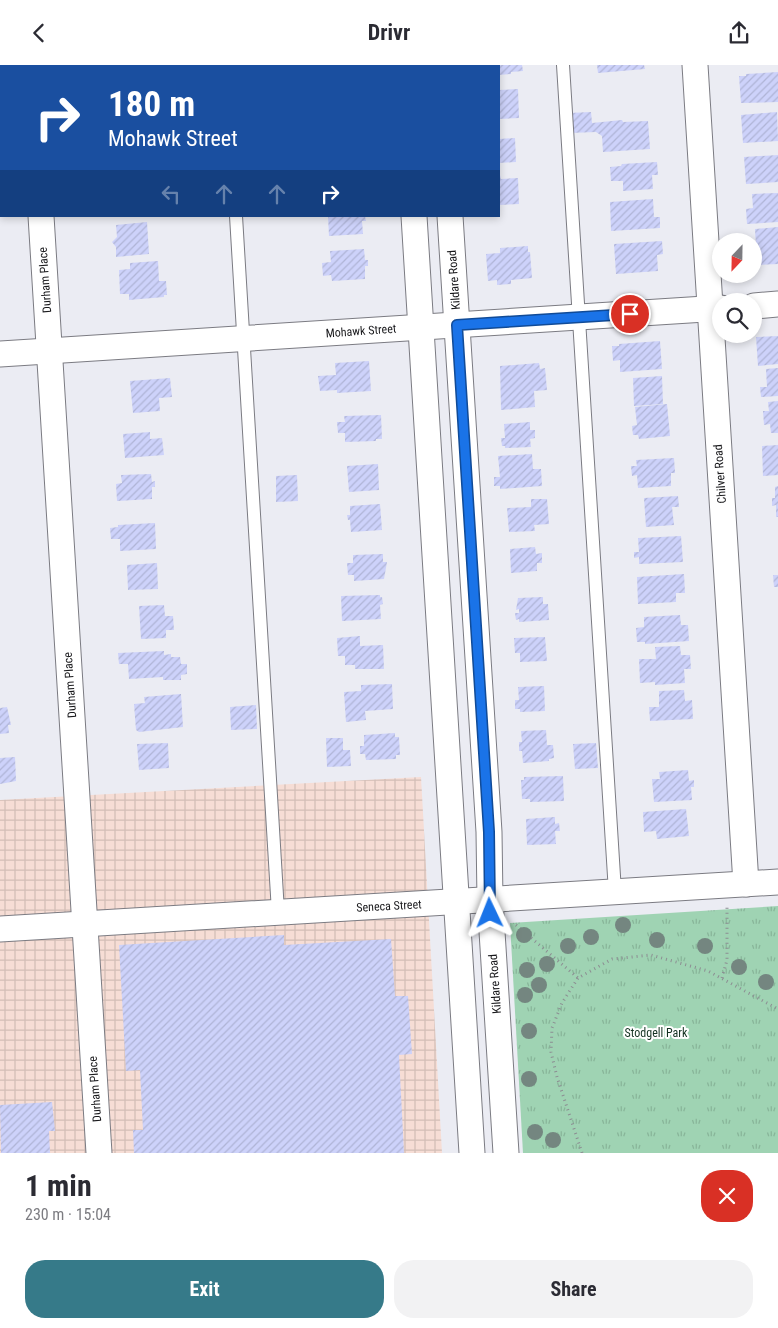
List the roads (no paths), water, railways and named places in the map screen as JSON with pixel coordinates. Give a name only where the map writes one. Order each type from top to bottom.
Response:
[{"type":"street","name":"Chilver Road","points":[[695,65],[714,293]]},
{"type":"street","name":"Durham Place","points":[[41,217],[98,1153]]},
{"type":"street","points":[[414,217],[472,1153]]},
{"type":"street","name":"Kildare Road","points":[[450,217],[489,832],[490,900],[506,1153]]},
{"type":"street","points":[[762,306],[778,305]]},
{"type":"street","name":"Mohawk Street","points":[[0,354],[712,309]]},
{"type":"street","name":"Chilver Road","points":[[717,343],[746,884]]},
{"type":"street","name":"Seneca Street","points":[[0,929],[778,882]]},
{"type":"lane","points":[[563,65],[615,892]]},
{"type":"lane","points":[[236,217],[278,912]]},
{"type":"park label","name":"Stodgell Park","points":[[656,1033]]}]
